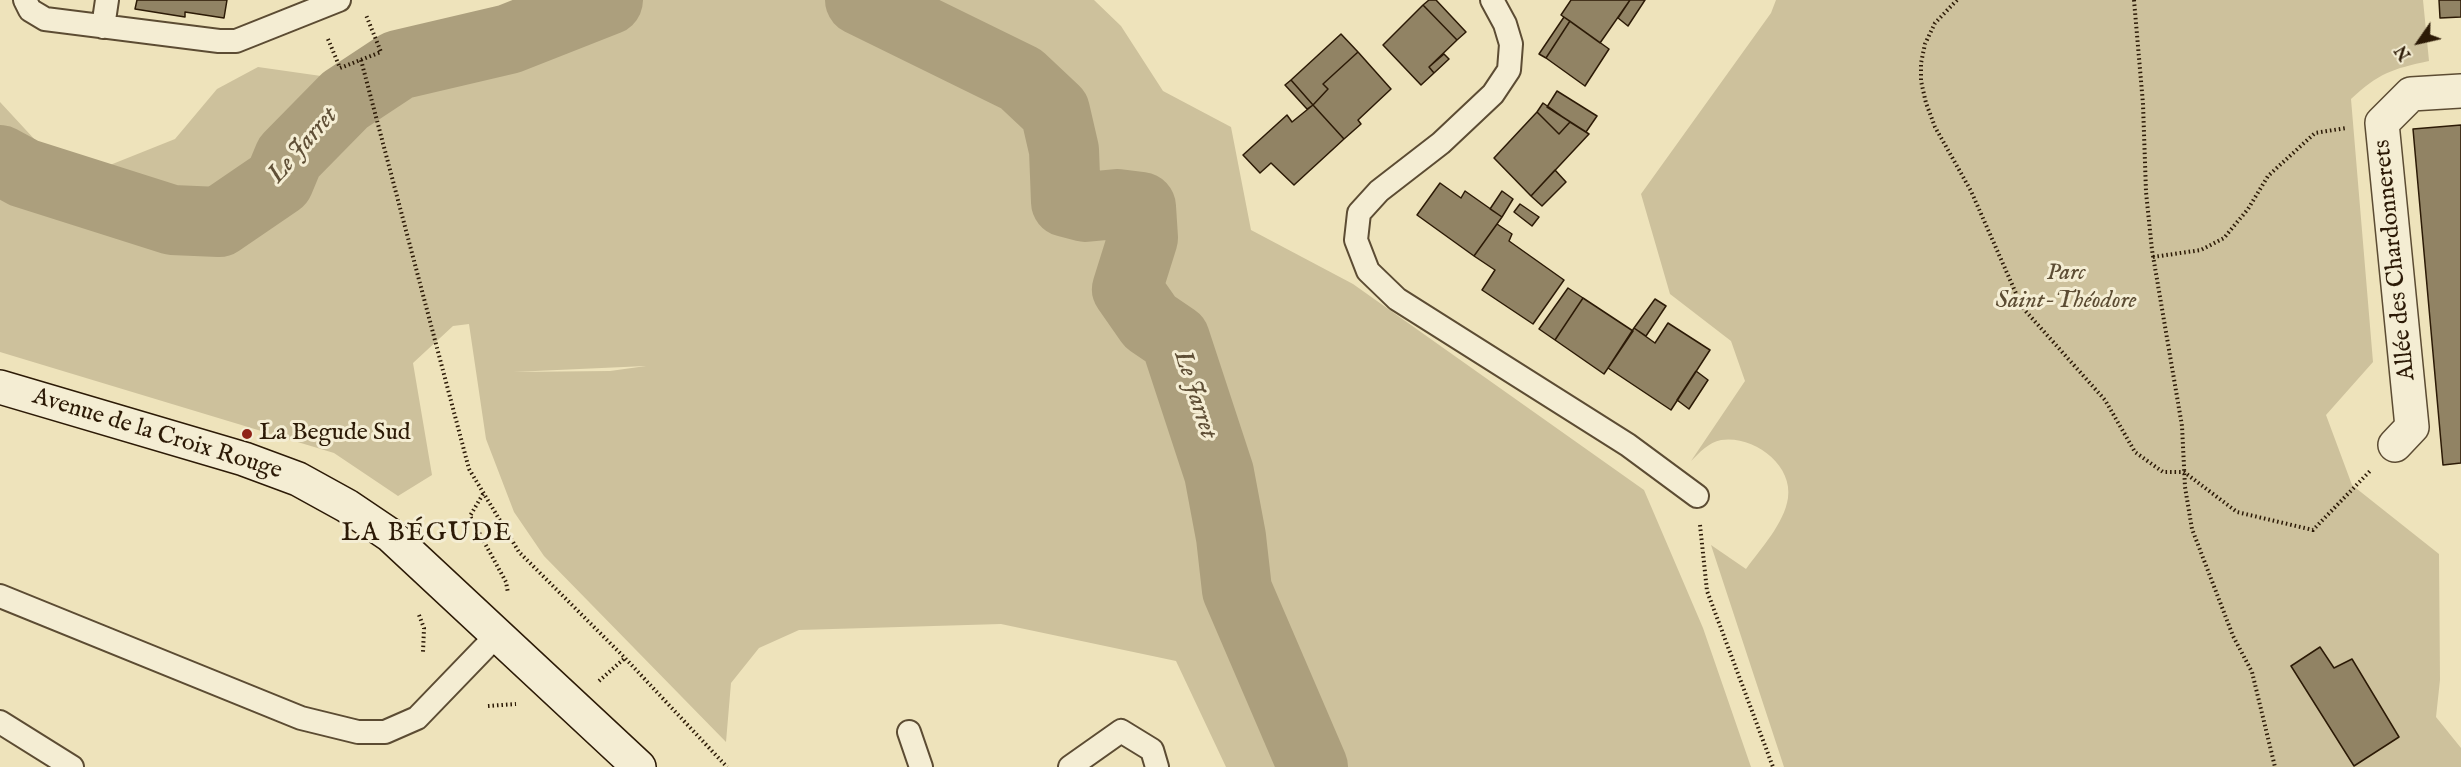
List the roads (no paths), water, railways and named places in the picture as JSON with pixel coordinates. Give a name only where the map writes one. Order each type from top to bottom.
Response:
[{"type":"main road","name":"Allée des Chardonnerets","points":[[2395,445],[2412,427],[2382,123],[2411,94],[2461,91]]},
{"type":"main road","name":"Avenue de la Croix Rouge","points":[[0,387],[244,459],[298,479],[347,506],[390,535],[639,767]]},
{"type":"lane","points":[[25,0],[30,10],[45,19],[219,41],[236,41],[339,0]]},
{"type":"lane","points":[[103,27],[107,0]]},
{"type":"lane","points":[[1492,0],[1505,24],[1511,44],[1509,70],[1493,94],[1467,119],[1441,143],[1379,191],[1359,213],[1356,240],[1368,271],[1397,299],[1628,445],[1697,496]]},
{"type":"lane","points":[[0,596],[301,718],[358,732],[385,732],[417,718],[498,634]]},
{"type":"lane","points":[[0,722],[72,767]]},
{"type":"lane","points":[[1070,767],[1121,731],[1152,750],[1157,767]]},
{"type":"lane","points":[[909,732],[921,767]]},
{"type":"waterway","name":"Le Jarret","points":[[0,160],[24,173],[172,220],[219,222],[279,181],[289,157],[345,100],[398,65],[509,39],[608,0]]},
{"type":"waterway","name":"Le Jarret","points":[[860,0],[1021,79],[1055,111],[1064,150],[1066,202],[1085,207],[1117,204],[1141,207],[1143,238],[1127,289],[1150,322],[1175,339],[1219,473],[1231,537],[1237,590],[1313,767]]},
{"type":"place","name":"La Begude Sud","points":[[247,434]]},
{"type":"district","name":"LA BÉGUDE","points":[[427,535]]},
{"type":"park label","name":"Parc Saint-Théodore","points":[[2066,288]]}]
